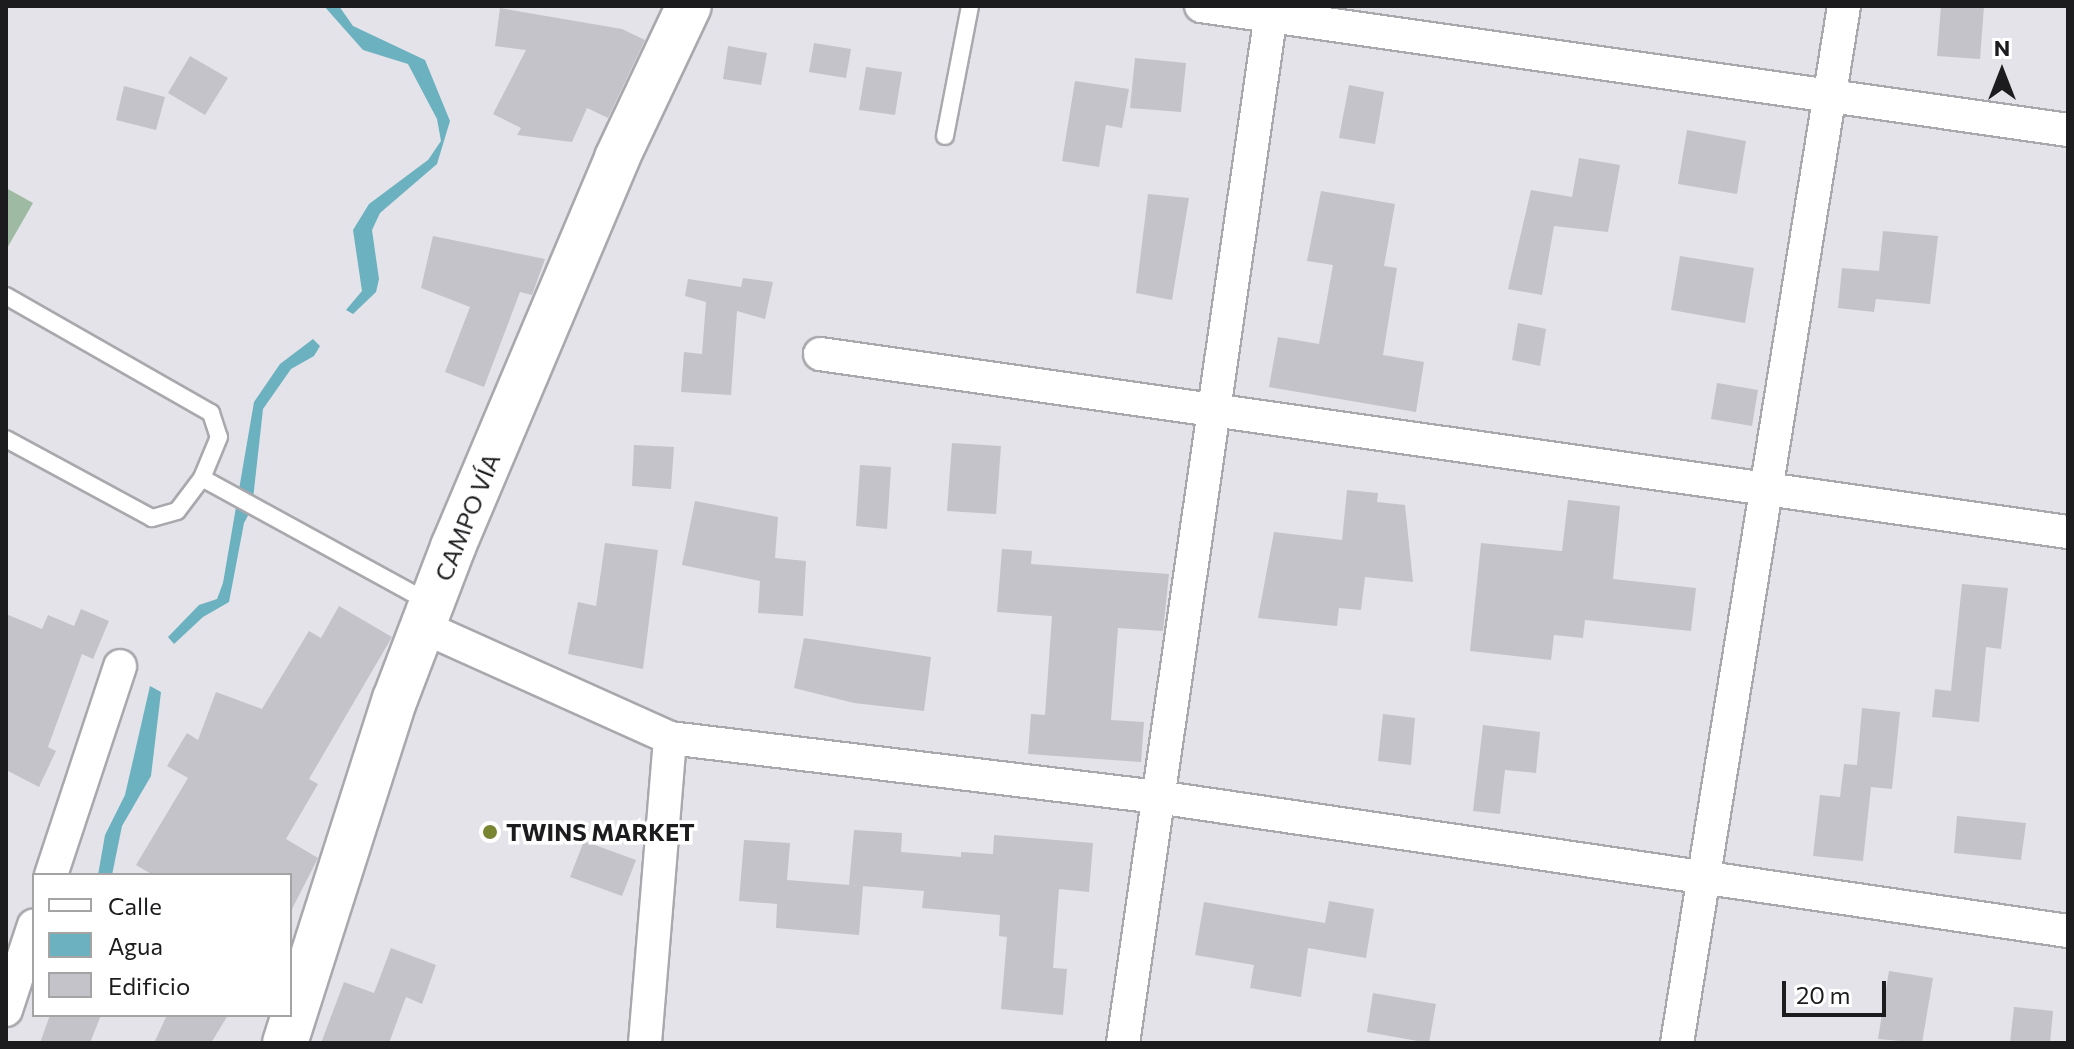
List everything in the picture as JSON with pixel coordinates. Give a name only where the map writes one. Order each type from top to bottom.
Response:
[{"type":"street","name":"CAMPO VÍA","points":[[285,1043],[345,849],[427,615],[617,158],[689,6]]},
{"type":"street","points":[[1201,6],[1272,11],[2068,130]]},
{"type":"street","points":[[1677,1043],[1844,6]]},
{"type":"street","points":[[1123,1043],[1272,11]]},
{"type":"street","points":[[820,354],[2068,532]]},
{"type":"street","points":[[427,615],[670,738],[1157,797],[2068,931]]},
{"type":"street","points":[[52,873],[120,666]]},
{"type":"street","points":[[645,1043],[670,738]]},
{"type":"street","points":[[6,1010],[32,931]]},
{"type":"lane","points":[[945,136],[970,6]]},
{"type":"lane","points":[[6,296],[211,413],[219,437],[202,478],[177,511],[152,518],[6,439]]},
{"type":"lane","points":[[202,478],[427,615]]},
{"type":"green space","points":[[6,188],[33,203],[6,250]]},
{"type":"water","points":[[324,6],[339,6],[353,26],[425,60],[450,121],[437,164],[380,213],[372,230],[379,279],[376,292],[353,314],[346,310],[362,291],[353,230],[369,204],[428,160],[441,141],[437,119],[408,64],[363,50]]},
{"type":"water","points":[[313,339],[320,346],[314,356],[291,369],[263,409],[252,508],[244,523],[229,602],[203,617],[174,644],[168,637],[199,605],[217,599],[223,583],[254,402],[280,364]]},
{"type":"water","points":[[150,686],[161,692],[151,776],[122,826],[112,873],[98,873],[105,835],[125,795]]},
{"type":"building","points":[[1941,6],[1984,6],[1980,59],[1937,56]]},
{"type":"building","points":[[500,8],[622,29],[645,40],[608,118],[587,108],[572,142],[517,135],[521,128],[493,114],[526,50],[495,46]]},
{"type":"building","points":[[814,43],[851,49],[846,78],[809,72]]},
{"type":"building","points":[[728,46],[767,53],[761,85],[723,79]]},
{"type":"building","points":[[190,56],[228,78],[205,115],[168,93]]},
{"type":"building","points":[[1135,58],[1186,63],[1181,112],[1130,108]]},
{"type":"building","points":[[866,67],[902,72],[895,115],[859,110]]},
{"type":"building","points":[[1075,81],[1129,89],[1122,128],[1106,125],[1099,167],[1062,161]]},
{"type":"building","points":[[1349,85],[1384,92],[1375,144],[1339,138]]},
{"type":"building","points":[[124,86],[165,97],[156,130],[116,120]]},
{"type":"building","points":[[1687,130],[1746,141],[1737,194],[1678,184]]},
{"type":"building","points":[[1579,158],[1620,165],[1608,232],[1554,226],[1542,295],[1508,289],[1531,190],[1572,197]]},
{"type":"building","points":[[1321,191],[1395,204],[1384,266],[1397,268],[1383,355],[1424,362],[1416,412],[1269,387],[1278,337],[1319,344],[1333,265],[1307,261]]},
{"type":"building","points":[[1148,194],[1189,198],[1172,300],[1136,293]]},
{"type":"building","points":[[1883,231],[1938,236],[1930,304],[1876,299],[1874,312],[1838,308],[1842,268],[1879,271]]},
{"type":"building","points":[[433,236],[545,259],[532,295],[520,292],[484,387],[445,372],[470,307],[421,288]]},
{"type":"building","points":[[1680,256],[1754,268],[1745,323],[1671,310]]},
{"type":"building","points":[[743,278],[773,282],[765,319],[737,311],[731,395],[681,392],[684,352],[702,354],[706,302],[685,296],[688,279],[741,287]]},
{"type":"building","points":[[1518,323],[1546,329],[1540,366],[1512,360]]},
{"type":"building","points":[[1717,383],[1758,390],[1752,426],[1711,419]]},
{"type":"building","points":[[952,443],[1001,446],[996,514],[947,511]]},
{"type":"building","points":[[634,445],[674,447],[671,489],[632,486]]},
{"type":"building","points":[[860,465],[891,467],[887,529],[856,526]]},
{"type":"building","points":[[1347,490],[1378,493],[1377,502],[1405,505],[1413,582],[1365,577],[1361,610],[1339,608],[1337,626],[1258,618],[1274,532],[1342,540]]},
{"type":"building","points":[[1568,500],[1620,506],[1613,579],[1696,588],[1691,631],[1585,620],[1583,638],[1554,635],[1551,660],[1470,651],[1481,543],[1562,551]]},
{"type":"building","points":[[695,501],[778,517],[775,558],[806,561],[803,616],[758,613],[760,581],[682,565]]},
{"type":"building","points":[[605,543],[658,550],[643,669],[568,654],[578,602],[596,606]]},
{"type":"building","points":[[1002,549],[1032,551],[1031,564],[1169,574],[1163,631],[1118,628],[1111,720],[1144,722],[1141,762],[1028,754],[1031,714],[1045,715],[1052,616],[997,612]]},
{"type":"building","points":[[1962,584],[2008,588],[2001,649],[1986,647],[1979,722],[1932,717],[1935,689],[1951,691]]},
{"type":"building","points":[[339,606],[392,637],[309,779],[318,784],[286,839],[318,858],[292,909],[292,873],[150,873],[136,865],[188,778],[167,766],[187,733],[198,740],[216,692],[262,709],[309,631],[321,638]]},
{"type":"building","points":[[81,609],[109,621],[93,659],[82,654],[48,747],[56,751],[39,787],[6,770],[6,614],[42,629],[48,615],[74,626]]},
{"type":"building","points":[[804,638],[931,657],[924,711],[854,703],[794,688]]},
{"type":"building","points":[[1862,708],[1900,712],[1892,789],[1871,787],[1863,861],[1813,856],[1820,795],[1840,797],[1844,764],[1857,765]]},
{"type":"building","points":[[1383,714],[1415,718],[1411,765],[1378,761]]},
{"type":"building","points":[[1483,725],[1540,732],[1536,773],[1505,770],[1500,814],[1473,811]]},
{"type":"building","points":[[1957,816],[2026,823],[2021,860],[1954,853]]},
{"type":"building","points":[[854,830],[902,833],[901,852],[961,857],[961,852],[993,854],[994,835],[1093,843],[1089,892],[1059,889],[1053,968],[1067,969],[1063,1015],[1001,1009],[1007,937],[999,936],[1000,915],[922,908],[924,891],[849,885]]},
{"type":"building","points":[[744,840],[790,843],[787,880],[863,886],[859,935],[776,928],[777,904],[739,901]]},
{"type":"building","points":[[584,841],[636,860],[622,896],[570,877]]},
{"type":"building","points":[[1329,901],[1374,909],[1366,958],[1308,948],[1301,997],[1250,988],[1254,965],[1195,955],[1204,902],[1325,923]]},
{"type":"building","points":[[391,948],[436,965],[422,1004],[406,997],[389,1043],[321,1043],[344,982],[374,993]]},
{"type":"building","points":[[1889,971],[1933,978],[1922,1043],[1878,1039]]},
{"type":"building","points":[[1373,993],[1436,1004],[1429,1043],[1367,1032]]},
{"type":"building","points":[[2014,1007],[2053,1011],[2050,1043],[2010,1043]]},
{"type":"building","points":[[49,1017],[100,1017],[90,1043],[40,1043]]},
{"type":"building","points":[[166,1017],[227,1017],[211,1043],[154,1043]]},
{"type":"place","name":"TWINS MARKET","points":[[490,832]]}]
